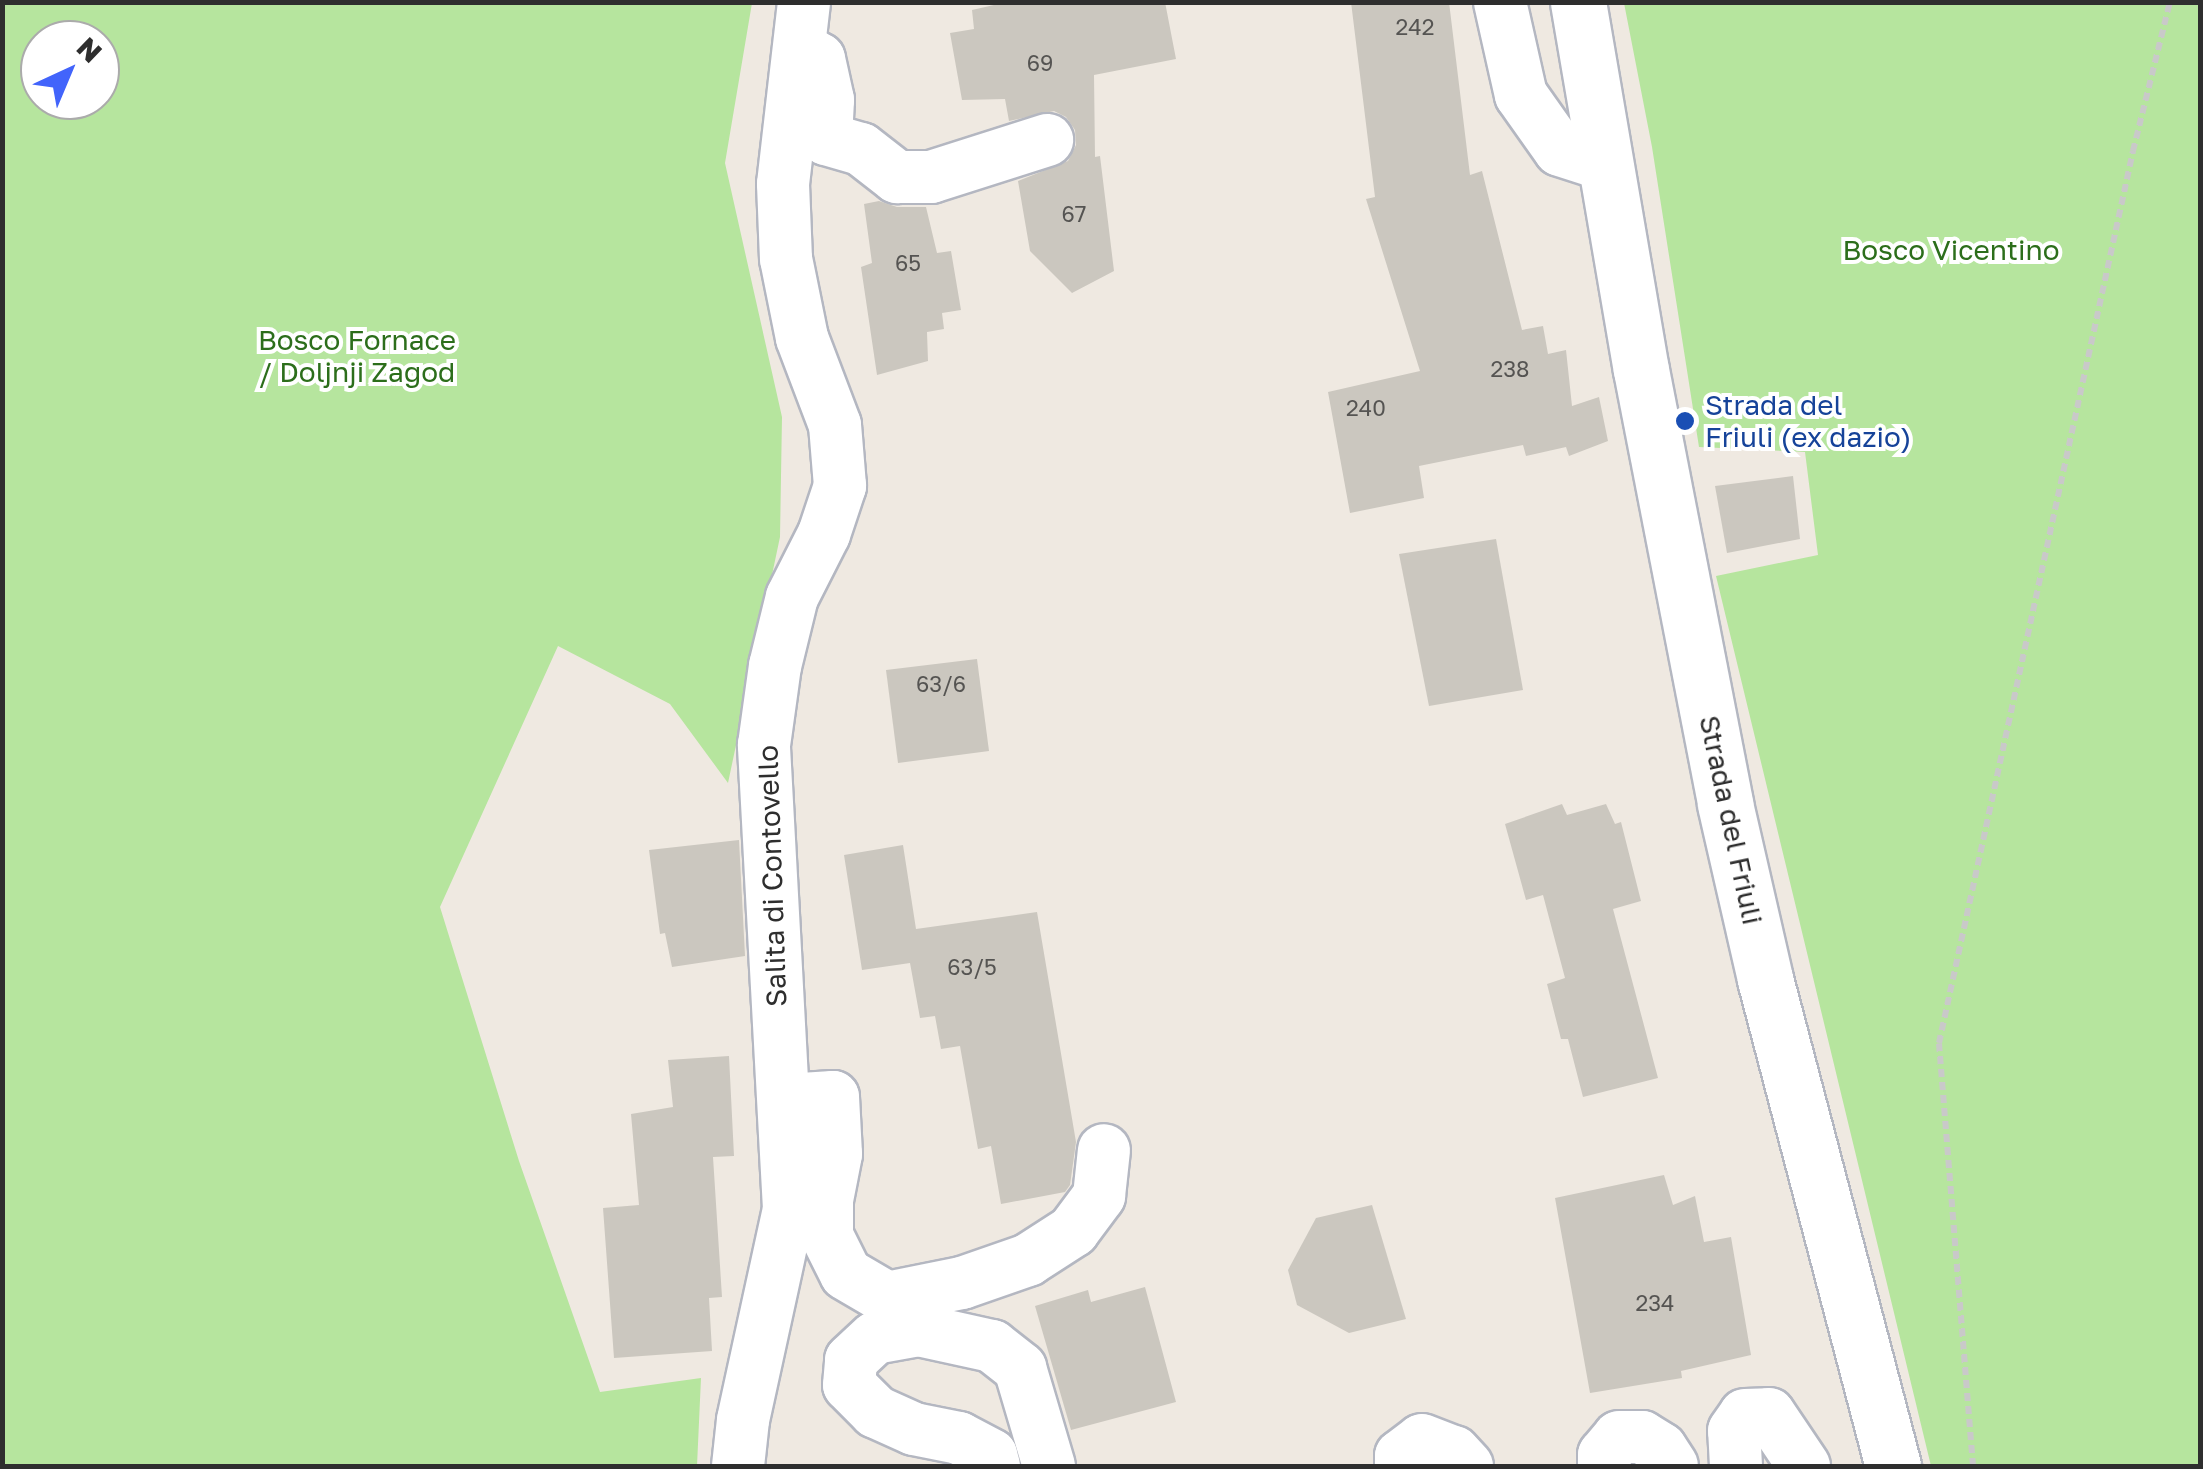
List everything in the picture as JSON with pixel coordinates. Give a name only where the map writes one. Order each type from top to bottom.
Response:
[{"type":"main road","name":"Strada del Friuli","points":[[1578,2],[1725,804],[1766,980],[1893,1466]]},
{"type":"street","points":[[1500,2],[1521,95],[1560,150],[1606,166]]},
{"type":"street","points":[[801,25],[819,59],[828,100],[826,139],[861,149],[897,177],[932,177],[1046,140]]},
{"type":"street","name":"Salita di Contovello","points":[[738,1466],[743,1420],[789,1209],[764,745],[792,598],[824,534],[840,486],[836,425],[802,338],[786,259],[784,184],[801,25]]},
{"type":"street","points":[[786,1100],[833,1097],[836,1154],[827,1200],[828,1236],[846,1274],[887,1298],[962,1283],[1028,1260],[1073,1231],[1098,1196],[1104,1150]]},
{"type":"street","points":[[994,1466],[991,1455],[959,1438],[914,1429],[876,1412],[849,1385],[851,1360],[874,1338],[919,1330],[992,1346],[1020,1368],[1048,1466]]},
{"type":"street","points":[[1736,1466],[1734,1431],[1745,1415],[1769,1414],[1804,1466]]},
{"type":"street","points":[[1604,1466],[1604,1454],[1619,1437],[1642,1437],[1661,1449],[1672,1466]]},
{"type":"street","points":[[1401,1466],[1401,1456],[1422,1440],[1454,1452],[1467,1466]]},
{"type":"path","points":[[1973,1466],[1939,1043],[2132,151],[2170,2]]},
{"type":"green space","name":"Bosco Fornace / Doljnji Zagod","points":[[3,3],[752,3],[725,163],[782,417],[780,537],[728,783],[670,704],[558,646],[440,907],[519,1161],[600,1392],[701,1378],[697,1466],[3,1466]]},
{"type":"green space","name":"Bosco Vicentino","points":[[1624,3],[2200,3],[2200,1466],[1931,1466],[1716,576],[1818,555],[1805,452],[1699,447],[1652,147]]},
{"type":"building","points":[[1007,2],[1165,2],[1176,59],[1094,75],[1095,157],[1100,156],[1114,271],[1072,293],[1030,251],[1018,181],[1068,161],[1076,145],[1075,130],[1066,117],[1054,111],[1009,121],[1005,99],[962,100],[950,33],[974,29],[972,10]]},
{"type":"building","points":[[1351,2],[1449,2],[1470,175],[1482,171],[1522,330],[1543,326],[1548,354],[1566,350],[1572,406],[1599,397],[1608,441],[1569,456],[1566,447],[1526,456],[1523,445],[1419,466],[1424,498],[1350,513],[1328,392],[1420,371],[1366,199],[1375,197]]},
{"type":"building","points":[[879,201],[897,207],[926,207],[937,253],[951,251],[961,310],[942,313],[944,329],[927,332],[928,361],[877,375],[861,267],[872,263],[864,204]]},
{"type":"building","points":[[1793,476],[1800,539],[1727,553],[1715,486]]},
{"type":"building","points":[[1496,539],[1523,690],[1429,706],[1399,554]]},
{"type":"building","points":[[977,659],[989,751],[898,763],[886,670]]},
{"type":"building","points":[[1562,804],[1567,815],[1606,804],[1615,824],[1621,822],[1641,901],[1613,909],[1658,1078],[1583,1097],[1568,1039],[1561,1039],[1547,984],[1565,978],[1543,895],[1526,900],[1505,824]]},
{"type":"building","points":[[739,840],[745,956],[672,967],[665,933],[660,934],[649,850]]},
{"type":"building","points":[[903,845],[916,929],[1037,912],[1076,1142],[1070,1185],[1065,1192],[1001,1204],[991,1146],[978,1149],[960,1046],[941,1049],[935,1016],[920,1018],[910,963],[862,970],[844,855]]},
{"type":"building","points":[[729,1056],[734,1156],[713,1157],[722,1297],[709,1298],[712,1351],[614,1358],[603,1208],[639,1205],[631,1114],[673,1107],[668,1060]]},
{"type":"building","points":[[1664,1175],[1673,1205],[1695,1196],[1704,1242],[1731,1237],[1751,1355],[1681,1371],[1682,1378],[1590,1393],[1555,1198]]},
{"type":"building","points":[[1372,1205],[1406,1319],[1349,1333],[1297,1305],[1288,1270],[1316,1218]]},
{"type":"building","points":[[1145,1287],[1176,1402],[1071,1430],[1035,1306],[1088,1290],[1091,1302]]},
{"type":"place","name":"Strada del Friuli (ex dazio)","points":[[1685,421]]}]
